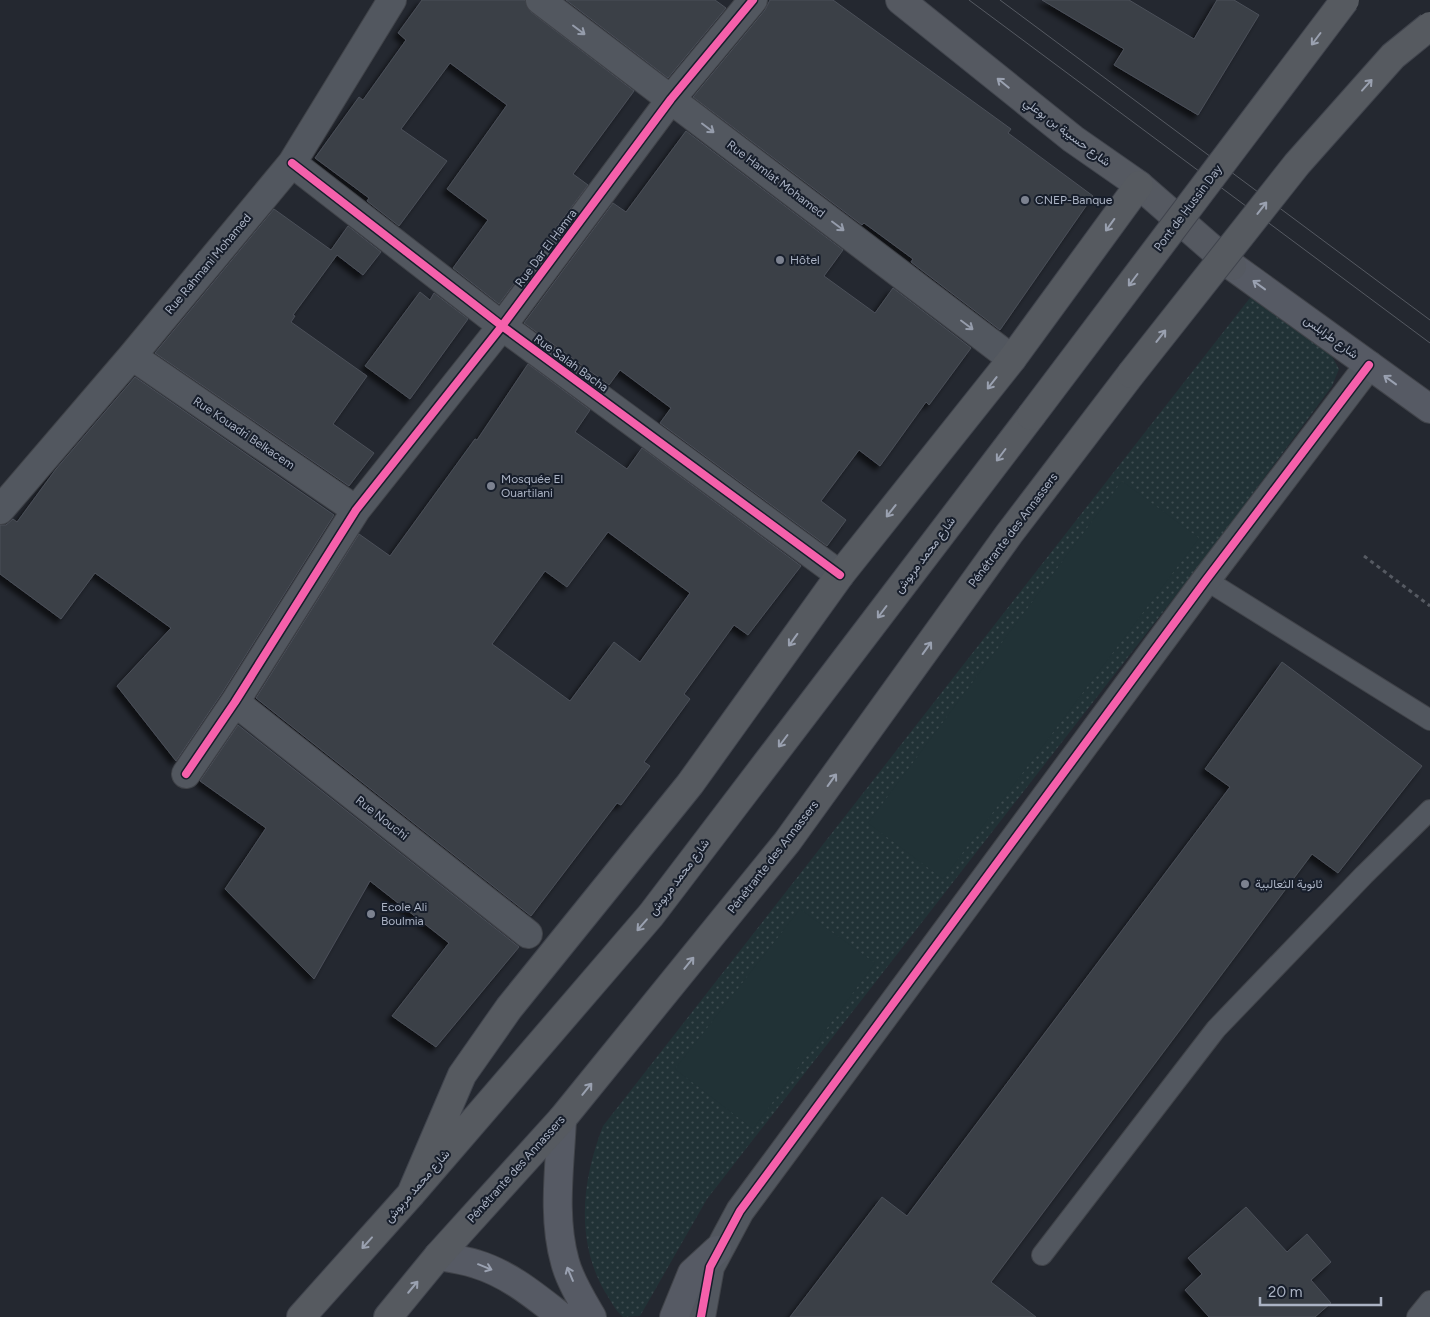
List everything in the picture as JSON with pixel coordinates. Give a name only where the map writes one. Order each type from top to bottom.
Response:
[{"type":"highway","name":"Pont de Hussin Day","points":[[1031,416],[1346,0]]},
{"type":"highway","name":"Pénétrante des Annassers","points":[[388,1317],[438,1256],[562,1119],[787,842],[1009,534],[1131,374],[1297,164],[1393,56],[1430,26]]},
{"type":"highway","points":[[411,1194],[462,1075],[549,958],[690,784],[840,575],[1012,359],[1139,185]]},
{"type":"highway","name":"شارع محمد مربوش","points":[[301,1317],[411,1194],[651,915],[1031,416]]},
{"type":"main road","name":"شارع حسيبة بن بوعلي","points":[[900,0],[1074,139],[1139,185],[1232,266]]},
{"type":"main road","name":"شارع طرابلس","points":[[1232,266],[1430,409]]},
{"type":"main road","points":[[562,1119],[558,1208],[559,1238],[565,1264],[577,1292],[592,1317]]},
{"type":"main road","points":[[674,1317],[692,1273],[717,1250]]},
{"type":"main road","points":[[438,1256],[476,1263],[496,1271],[519,1283],[562,1317]]},
{"type":"street","name":"Rue Rahmani Mohamed","points":[[0,510],[132,356],[292,164],[392,0]]},
{"type":"street","name":"Rue Hamlat Mohamed","points":[[540,0],[1012,359]]},
{"type":"street","name":"Rue Dar El Hamra","points":[[186,774],[235,702],[356,510],[502,326],[671,99],[753,0]]},
{"type":"street","name":"Rue Salah Bacha","points":[[292,164],[502,326],[840,575]]},
{"type":"street","name":"Rue Kouadri Belkacem","points":[[132,356],[356,510]]},
{"type":"street","points":[[701,1317],[704,1289],[717,1250],[755,1189],[1206,580],[1369,365]]},
{"type":"street","name":"Rue Nouchi","points":[[235,702],[528,934]]},
{"type":"lane","points":[[1206,580],[1430,720]]},
{"type":"lane","points":[[1042,1255],[1216,1029],[1364,874],[1430,810]]},
{"type":"lane","points":[[1417,1317],[1430,1301]]},
{"type":"path","points":[[1364,556],[1430,606]]},
{"type":"shaded area","points":[[1253,294],[1329,351],[1339,369],[1332,386],[1208,554],[707,1199],[640,1316],[623,1317],[605,1292],[595,1272],[589,1252],[586,1231],[586,1189],[590,1167],[603,1126]]},
{"type":"shaded area","points":[[1122,481],[1199,538],[943,879],[868,823]]},
{"type":"shaded area","points":[[800,909],[875,963],[753,1129],[675,1069]]},
{"type":"building","points":[[422,0],[525,0],[531,12],[634,91],[573,174],[588,185],[499,304],[453,268],[488,220],[447,189],[507,105],[450,63],[401,129],[447,161],[399,226],[367,201],[369,198],[315,158],[359,97],[363,100],[406,40],[398,33]]},
{"type":"building","points":[[566,0],[715,0],[726,8],[668,78]]},
{"type":"building","points":[[770,0],[833,0],[1011,129],[1008,133],[1093,196],[1000,330],[911,262],[913,259],[864,223],[862,225],[693,97],[765,10]]},
{"type":"building","points":[[1042,0],[1129,0],[1194,39],[1217,0],[1234,0],[1259,15],[1198,115],[1114,65],[1124,49]]},
{"type":"building","points":[[686,131],[843,250],[824,276],[875,313],[893,288],[971,348],[929,405],[926,402],[880,466],[859,450],[821,501],[846,520],[827,546],[660,423],[671,408],[620,370],[609,385],[524,323],[613,203],[626,212]]},
{"type":"building","points":[[274,209],[331,250],[348,226],[381,252],[363,275],[337,255],[293,315],[295,316],[291,322],[367,376],[333,424],[374,453],[349,486],[155,353]]},
{"type":"building","points":[[420,292],[430,300],[434,293],[468,319],[410,399],[365,366]]},
{"type":"building","points":[[528,364],[590,410],[575,432],[627,469],[642,448],[801,566],[748,635],[734,625],[684,694],[690,699],[644,762],[650,766],[621,805],[617,803],[531,916],[256,698],[359,534],[390,556],[475,439],[477,440]],"holes":[[[608,532],[690,593],[640,662],[614,642],[570,701],[492,644],[545,571],[567,587]]]},
{"type":"building","points":[[135,377],[334,515],[222,693],[176,761],[117,686],[171,628],[95,573],[61,619],[0,574],[0,525],[6,525],[13,519],[17,522],[56,469]]},
{"type":"building","points":[[1282,662],[1422,766],[1338,873],[1312,854],[991,1282],[1036,1317],[790,1317],[882,1197],[907,1216],[1230,787],[1205,769]]},
{"type":"building","name":"Ecole Ali Boulmia","points":[[238,725],[519,947],[436,1047],[392,1016],[449,943],[370,881],[314,979],[225,889],[266,828],[200,781]]},
{"type":"building","points":[[1246,1207],[1287,1252],[1307,1234],[1331,1262],[1311,1280],[1331,1303],[1315,1317],[1209,1317],[1185,1290],[1202,1274],[1188,1258]]},
{"type":"tram line","points":[[969,0],[1430,343]]},
{"type":"tram line","points":[[1000,0],[1430,320]]},
{"type":"cycle path","points":[[186,774],[235,702],[356,510],[502,326],[671,99],[753,0]]},
{"type":"cycle path","points":[[292,163],[502,326],[840,575]]},
{"type":"cycle path","points":[[701,1317],[710,1267],[740,1211],[1206,580],[1369,365]]},
{"type":"place","name":"CNEP-Banque","points":[[1025,200]]},
{"type":"place","name":"Hôtel","points":[[780,260]]},
{"type":"place","name":"Mosquée El Ouartilani","points":[[491,486]]},
{"type":"place","name":"ثانوية الثعالبية","points":[[1245,884]]},
{"type":"place","name":"Ecole Ali Boulmia","points":[[371,914]]}]
